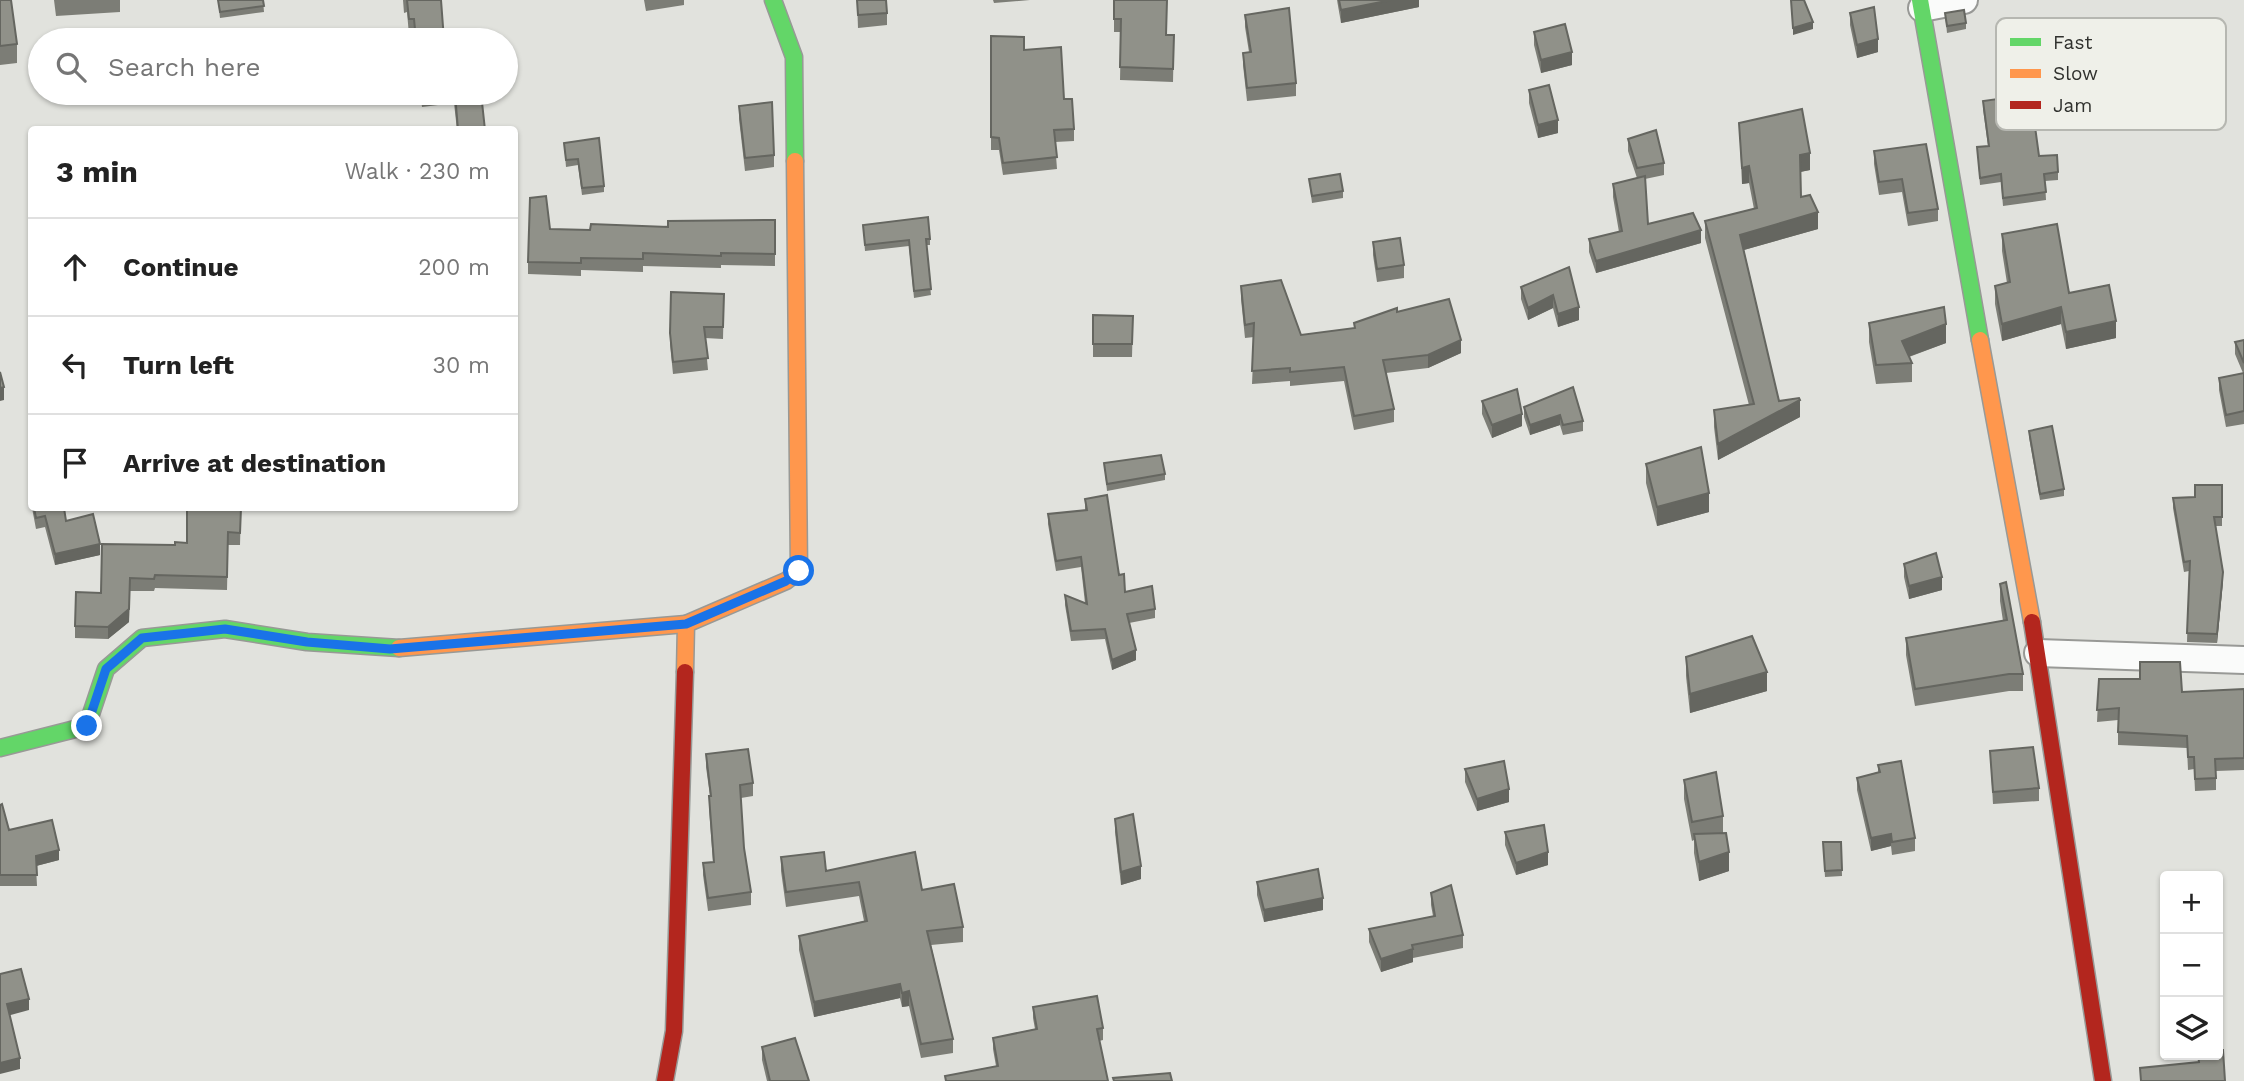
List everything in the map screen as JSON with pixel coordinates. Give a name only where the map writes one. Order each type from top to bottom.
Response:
[{"type":"street","points":[[0,748],[87,726],[106,669],[142,638],[225,629],[307,642],[390,649],[686,624],[786,581],[799,571],[794,57],[773,0]]},
{"type":"street","points":[[1964,0],[1921,4],[2038,653],[2103,1081]]},
{"type":"street","points":[[665,1081],[674,1031],[686,624]]},
{"type":"street","points":[[2038,653],[2244,660]]},
{"type":"building","points":[[0,0],[11,0],[17,44],[0,46]]},
{"type":"building","points":[[218,0],[263,0],[264,6],[220,12]]},
{"type":"building","points":[[407,0],[441,0],[443,28],[415,28],[414,19],[409,19]]},
{"type":"building","points":[[857,0],[886,0],[887,13],[858,15]]},
{"type":"building","points":[[1114,0],[1167,0],[1166,35],[1174,35],[1173,69],[1120,67],[1121,19],[1114,19]]},
{"type":"building","points":[[1339,0],[1391,0],[1341,10]]},
{"type":"building","points":[[1791,0],[1804,0],[1813,22],[1793,28]]},
{"type":"building","points":[[1874,7],[1878,39],[1857,45],[1850,13]]},
{"type":"building","points":[[1289,8],[1296,83],[1247,88],[1243,53],[1251,52],[1245,15]]},
{"type":"building","points":[[1964,10],[1966,23],[1947,26],[1945,13]]},
{"type":"building","points":[[1565,24],[1572,52],[1541,60],[1534,32]]},
{"type":"building","points":[[991,36],[1024,37],[1024,50],[1061,47],[1064,99],[1072,99],[1074,129],[1054,130],[1057,157],[1003,163],[999,138],[991,137]]},
{"type":"building","points":[[1549,85],[1558,120],[1538,125],[1529,90]]},
{"type":"building","points":[[1996,99],[1996,130],[2035,130],[2039,156],[2057,155],[2058,172],[2044,174],[2046,192],[2003,198],[2001,174],[1980,178],[1977,147],[1989,146],[1983,101]]},
{"type":"building","points":[[772,102],[774,155],[745,158],[739,106]]},
{"type":"building","points":[[456,105],[482,105],[485,126],[458,126]]},
{"type":"building","points":[[1802,109],[1810,153],[1800,155],[1801,197],[1810,195],[1818,212],[1740,235],[1779,401],[1800,400],[1718,444],[1714,410],[1754,404],[1705,221],[1757,208],[1749,166],[1742,168],[1739,123]]},
{"type":"building","points":[[1656,130],[1664,163],[1637,168],[1628,139]]},
{"type":"building","points":[[599,138],[604,186],[582,188],[578,159],[566,160],[564,143]]},
{"type":"building","points":[[1926,144],[1938,209],[1908,213],[1902,179],[1879,182],[1874,151]]},
{"type":"building","points":[[1340,174],[1343,191],[1312,196],[1309,179]]},
{"type":"building","points":[[1645,176],[1648,224],[1693,213],[1701,230],[1596,261],[1589,239],[1622,231],[1613,184]]},
{"type":"building","points":[[546,196],[550,229],[590,230],[591,224],[668,227],[668,221],[775,220],[775,254],[721,253],[721,256],[643,253],[643,259],[581,258],[581,263],[528,262],[530,198]]},
{"type":"building","points":[[928,217],[930,239],[926,239],[931,289],[914,291],[909,240],[865,245],[863,225]]},
{"type":"building","points":[[2057,224],[2069,293],[2109,285],[2116,321],[2066,332],[2061,307],[2002,324],[1995,286],[2010,282],[2002,234]]},
{"type":"building","points":[[1400,238],[1404,265],[1377,269],[1373,242]]},
{"type":"building","points":[[1569,267],[1579,307],[1558,314],[1553,295],[1528,308],[1521,287]]},
{"type":"building","points":[[1281,280],[1301,335],[1355,328],[1354,323],[1397,308],[1397,312],[1449,299],[1461,340],[1428,355],[1383,360],[1394,409],[1354,416],[1344,367],[1290,372],[1290,368],[1252,371],[1254,323],[1245,325],[1241,286]]},
{"type":"building","points":[[671,292],[724,294],[723,327],[704,327],[708,358],[673,362],[670,333]]},
{"type":"building","points":[[1944,307],[1946,324],[1902,341],[1912,363],[1876,365],[1869,323]]},
{"type":"building","points":[[1093,315],[1133,316],[1132,344],[1093,344]]},
{"type":"building","points":[[2244,340],[2244,363],[2235,342]]},
{"type":"building","points":[[0,372],[4,387],[0,388]]},
{"type":"building","points":[[2244,373],[2244,411],[2226,415],[2219,378]]},
{"type":"building","points":[[1573,387],[1583,421],[1563,425],[1560,415],[1530,425],[1524,407]]},
{"type":"building","points":[[1517,389],[1522,414],[1492,425],[1482,401]]},
{"type":"building","points":[[2052,426],[2064,489],[2040,494],[2029,431]]},
{"type":"building","points":[[1701,447],[1709,493],[1657,507],[1646,464]]},
{"type":"building","points":[[1161,455],[1165,474],[1107,484],[1104,463]]},
{"type":"building","points":[[2195,485],[2222,485],[2222,517],[2214,517],[2223,572],[2217,634],[2187,633],[2190,561],[2184,562],[2173,498],[2195,497]]},
{"type":"building","points":[[1107,495],[1119,575],[1124,574],[1125,592],[1152,586],[1155,609],[1127,614],[1136,650],[1112,660],[1105,629],[1071,631],[1065,595],[1087,604],[1081,557],[1056,561],[1048,514],[1087,510],[1085,499]]},
{"type":"building","points":[[35,511],[64,511],[66,521],[93,514],[100,544],[55,554],[45,516],[36,518]]},
{"type":"building","points":[[187,511],[241,511],[240,533],[228,532],[227,577],[155,575],[154,579],[130,578],[129,609],[108,627],[75,626],[76,592],[101,593],[102,544],[187,543]]},
{"type":"building","points":[[1936,553],[1942,577],[1909,586],[1904,564]]},
{"type":"building","points":[[2006,582],[2023,674],[1915,689],[1906,638],[2007,620],[2000,584]]},
{"type":"building","points":[[1752,636],[1767,672],[1690,694],[1686,657]]},
{"type":"building","points":[[2140,662],[2180,662],[2182,692],[2244,689],[2244,758],[2215,759],[2216,778],[2195,779],[2194,757],[2188,757],[2187,736],[2118,732],[2119,708],[2097,710],[2099,679],[2140,679]]},
{"type":"building","points":[[2033,747],[2039,788],[1993,792],[1990,751]]},
{"type":"building","points":[[748,749],[753,783],[740,785],[744,848],[751,892],[708,898],[703,863],[714,862],[706,754]]},
{"type":"building","points":[[1504,761],[1509,789],[1477,799],[1465,769]]},
{"type":"building","points":[[1901,761],[1915,838],[1892,842],[1891,834],[1871,838],[1857,778],[1880,772],[1878,765]]},
{"type":"building","points":[[1716,772],[1723,816],[1692,822],[1684,780]]},
{"type":"building","points":[[2,804],[9,830],[52,820],[59,850],[36,856],[37,875],[0,875]]},
{"type":"building","points":[[1133,814],[1141,866],[1121,872],[1115,819]]},
{"type":"building","points":[[1544,825],[1548,852],[1516,863],[1505,832]]},
{"type":"building","points":[[1726,833],[1729,852],[1699,862],[1694,834]]},
{"type":"building","points":[[1823,842],[1841,842],[1842,870],[1825,871]]},
{"type":"building","points":[[824,852],[826,871],[915,852],[922,890],[954,884],[963,927],[927,931],[953,1039],[921,1044],[909,991],[902,993],[900,984],[814,1002],[799,936],[867,921],[859,882],[786,892],[781,857]]},
{"type":"building","points":[[1318,869],[1323,898],[1264,910],[1257,882]]},
{"type":"building","points":[[1451,885],[1463,935],[1412,945],[1413,949],[1381,959],[1369,929],[1435,916],[1431,893]]},
{"type":"building","points":[[21,969],[29,999],[7,1004],[20,1058],[0,1063],[0,974]]},
{"type":"building","points":[[1097,996],[1103,1028],[1097,1029],[1108,1081],[946,1081],[945,1076],[998,1066],[993,1038],[1037,1029],[1033,1007]]},
{"type":"building","points":[[795,1038],[809,1081],[770,1081],[762,1047]]},
{"type":"building","points":[[2223,1050],[2225,1081],[2141,1081],[2140,1068],[2223,1060]]},
{"type":"building","points":[[1170,1073],[1172,1081],[1114,1081],[1113,1078]]},
{"type":"traffic: fast","points":[[773,0],[794,57],[795,161]]},
{"type":"traffic: fast","points":[[1920,0],[1980,340]]},
{"type":"traffic: fast","points":[[0,748],[87,726],[106,669],[142,638],[225,629],[307,642],[399,648]]},
{"type":"traffic: slow","points":[[685,672],[686,624],[786,581],[799,571],[795,161]]},
{"type":"traffic: slow","points":[[1980,340],[2032,622]]},
{"type":"traffic: slow","points":[[399,648],[686,624]]},
{"type":"traffic: jam","points":[[2032,622],[2103,1081]]},
{"type":"traffic: jam","points":[[665,1081],[674,1031],[685,672]]},
{"type":"route","points":[[87,726],[106,669],[142,638],[225,629],[307,642],[390,649],[686,624],[786,581],[799,571]]}]
